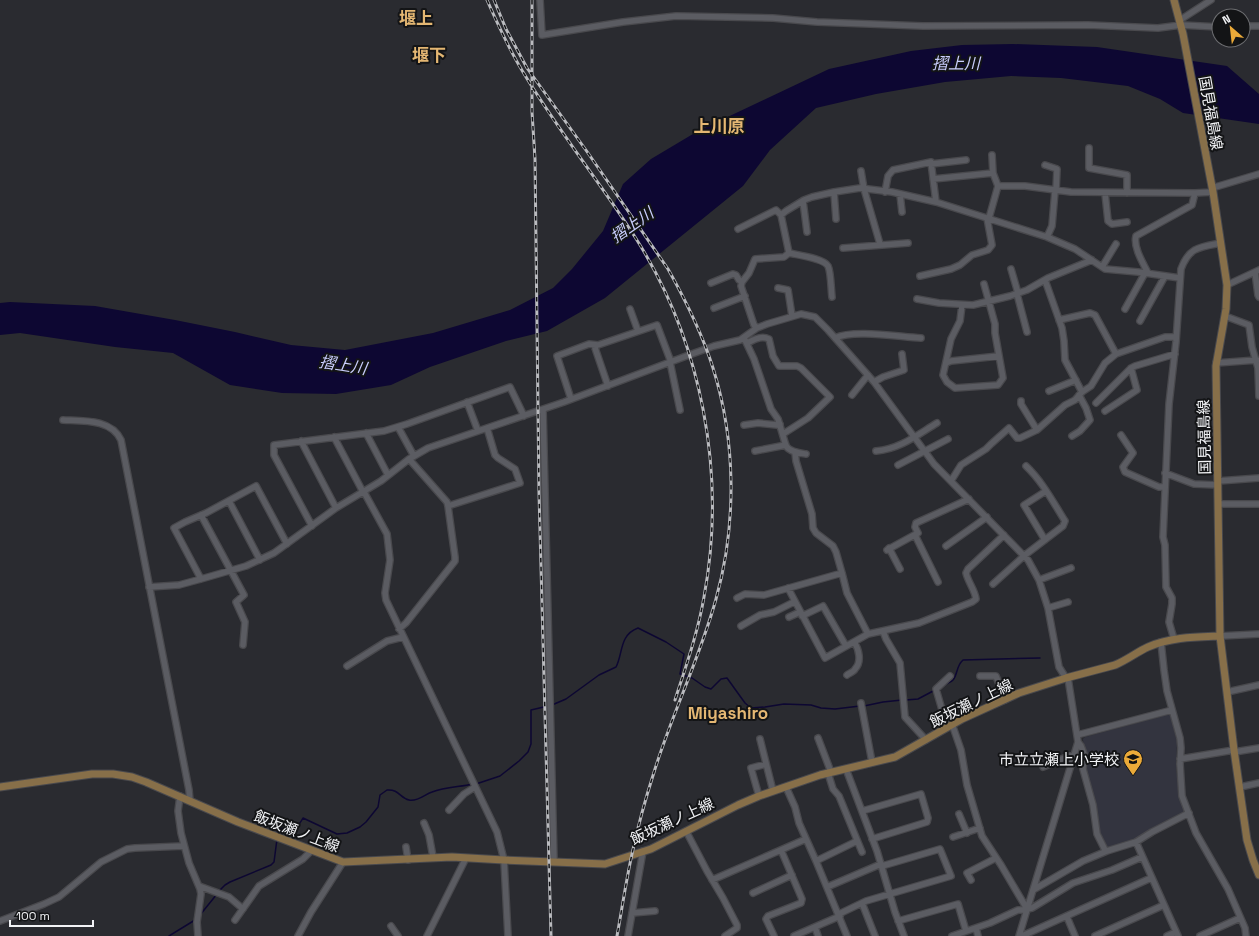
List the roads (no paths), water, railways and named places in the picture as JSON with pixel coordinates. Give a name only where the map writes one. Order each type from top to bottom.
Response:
[{"type":"main road","name":"国見福島線","points":[[1174,0],[1184,34],[1210,177],[1227,285],[1225,316],[1216,363],[1220,636],[1234,751],[1248,840],[1253,860],[1259,875]]},
{"type":"main road","name":"飯坂瀬ノ上線","points":[[0,787],[92,774],[113,774],[132,777],[180,796],[238,822],[343,862],[382,859],[408,860],[433,857],[605,864],[651,849],[738,805],[786,786],[830,772],[846,770],[895,757],[950,726],[1019,693],[1115,665],[1123,662],[1142,649],[1162,642],[1174,639],[1220,636]]},
{"type":"street","points":[[540,0],[542,35],[623,22],[676,16],[773,18],[817,22],[923,26],[1088,25],[1158,28],[1180,22],[1211,0]]},
{"type":"street","points":[[1180,22],[1211,26]]},
{"type":"street","points":[[1089,148],[1090,168],[1127,175],[1128,193]]},
{"type":"street","points":[[920,276],[950,269],[960,265],[972,255],[988,250],[992,245],[988,218],[998,186],[993,173],[992,155]]},
{"type":"street","points":[[885,192],[888,176],[893,170],[930,162],[931,164],[966,160]]},
{"type":"street","points":[[931,164],[936,202]]},
{"type":"street","points":[[1045,166],[1057,168],[1052,226],[1047,237]]},
{"type":"street","points":[[861,171],[864,189],[880,244]]},
{"type":"street","points":[[933,179],[993,173]]},
{"type":"street","points":[[998,186],[1025,186],[1071,192],[1195,193],[1212,190],[1259,174]]},
{"type":"street","points":[[781,215],[812,197],[851,189],[864,189],[900,194],[936,202],[1047,237],[1075,250],[1105,269],[1180,278]]},
{"type":"street","points":[[834,192],[836,219]]},
{"type":"street","points":[[1105,193],[1108,221],[1112,224],[1127,222]]},
{"type":"street","points":[[1146,273],[1138,251],[1135,238],[1136,236],[1192,205],[1195,193]]},
{"type":"street","points":[[900,194],[902,212]]},
{"type":"street","points":[[803,201],[808,232]]},
{"type":"street","points":[[738,229],[776,210],[781,215],[789,253]]},
{"type":"street","points":[[843,248],[908,242]]},
{"type":"street","points":[[1174,639],[1169,622],[1172,598],[1166,587],[1163,537],[1169,404],[1175,354],[1181,268],[1188,254],[1197,248],[1221,243]]},
{"type":"street","points":[[1102,267],[1116,244]]},
{"type":"street","points":[[756,328],[741,286],[742,282],[749,273],[755,259],[784,257],[789,253]]},
{"type":"street","points":[[789,253],[826,263],[829,270],[832,297]]},
{"type":"street","points":[[917,299],[939,304],[973,305],[1027,290],[1045,280],[1092,260]]},
{"type":"street","points":[[1012,269],[1027,332]]},
{"type":"street","points":[[1227,285],[1257,271],[1259,297]]},
{"type":"street","points":[[1125,309],[1146,273]]},
{"type":"street","points":[[711,283],[733,274],[736,275],[742,282]]},
{"type":"street","points":[[1140,321],[1165,276]]},
{"type":"street","points":[[1045,280],[1059,320],[1064,341],[1065,360],[1076,380],[1090,420],[1080,431],[1072,436]]},
{"type":"street","points":[[962,305],[960,321],[951,339],[943,375],[947,382],[955,388],[998,385],[1003,378],[994,324],[984,284]]},
{"type":"street","points":[[778,288],[788,290],[792,316]]},
{"type":"street","points":[[714,308],[745,296]]},
{"type":"street","points":[[630,309],[638,331]]},
{"type":"street","points":[[1059,320],[1090,313],[1095,315],[1116,354]]},
{"type":"street","points":[[745,341],[756,328],[801,314],[815,317],[874,382],[934,464],[1025,555],[1039,580],[1051,620],[1059,667],[1067,678],[1078,742],[1019,936]]},
{"type":"street","points":[[1225,316],[1249,325],[1252,347],[1257,360],[1259,396]]},
{"type":"street","points":[[571,399],[557,356],[589,344],[598,345],[657,324],[670,362],[680,410]]},
{"type":"street","points":[[835,338],[858,334],[921,338]]},
{"type":"street","points":[[149,587],[179,584],[201,579],[260,560],[274,554],[336,508],[388,475],[411,457],[428,448],[543,410],[714,346],[760,337],[769,338],[773,356],[779,366],[797,366],[830,397],[808,418],[783,434]]},
{"type":"street","points":[[951,481],[961,465],[986,449],[1009,428],[1017,438],[1037,430],[1065,405],[1075,400],[1081,393],[1091,386],[1105,363],[1116,354],[1165,337],[1176,337]]},
{"type":"street","points":[[745,341],[754,359],[769,404],[780,424],[788,449],[806,454]]},
{"type":"street","points":[[594,345],[608,386]]},
{"type":"street","points":[[874,382],[883,377],[904,370],[902,354]]},
{"type":"street","points":[[1096,403],[1131,368],[1175,354]]},
{"type":"street","points":[[946,363],[950,361],[999,356]]},
{"type":"street","points":[[1216,363],[1257,360]]},
{"type":"street","points":[[1106,412],[1137,390],[1131,368]]},
{"type":"street","points":[[852,395],[868,375]]},
{"type":"street","points":[[1049,391],[1076,380]]},
{"type":"street","points":[[312,526],[274,455],[274,445],[384,431],[510,387],[524,416]]},
{"type":"street","points":[[1021,401],[1021,404],[1037,430]]},
{"type":"street","points":[[467,402],[478,431]]},
{"type":"street","points":[[543,410],[554,862]]},
{"type":"street","points":[[64,420],[100,422],[119,435],[121,440],[190,801]]},
{"type":"street","points":[[744,425],[758,423],[780,424]]},
{"type":"street","points":[[876,451],[888,450],[914,438],[937,423]]},
{"type":"street","points":[[398,427],[411,457],[447,502],[455,557],[454,561],[406,623],[399,629]]},
{"type":"street","points":[[448,506],[520,483],[515,469],[495,455],[487,428]]},
{"type":"street","points":[[366,433],[388,475]]},
{"type":"street","points":[[1121,434],[1133,453],[1123,467],[1125,472],[1160,487],[1165,487]]},
{"type":"street","points":[[334,437],[387,534],[390,560],[385,593],[386,600],[497,832],[504,860],[508,936]]},
{"type":"street","points":[[898,465],[948,439]]},
{"type":"street","points":[[301,441],[336,508]]},
{"type":"street","points":[[755,451],[786,445]]},
{"type":"street","points":[[795,452],[796,461],[812,514],[813,528],[833,546],[847,593],[868,634]]},
{"type":"street","points":[[993,584],[1025,555],[1063,526],[1065,521],[1046,490],[1036,476],[1026,466]]},
{"type":"street","points":[[1165,473],[1194,484],[1218,483],[1259,478]]},
{"type":"street","points":[[201,579],[174,528],[256,486],[287,544]]},
{"type":"street","points":[[1045,540],[1024,506],[1046,490]]},
{"type":"street","points":[[900,569],[888,549],[918,534],[915,527],[916,523],[969,499]]},
{"type":"street","points":[[229,501],[260,560]]},
{"type":"street","points":[[1218,504],[1259,504]]},
{"type":"street","points":[[201,515],[244,595],[236,602],[245,622],[243,645]]},
{"type":"street","points":[[946,546],[987,517]]},
{"type":"street","points":[[915,535],[938,582]]},
{"type":"street","points":[[788,588],[794,602],[825,658],[868,634],[920,623],[972,602],[976,599],[976,595],[966,573],[968,569],[1004,535]]},
{"type":"street","points":[[1039,580],[1071,568]]},
{"type":"street","points":[[737,598],[746,594],[760,596],[842,573]]},
{"type":"street","points":[[742,626],[760,615],[774,612],[794,602]]},
{"type":"street","points":[[1048,608],[1068,602]]},
{"type":"street","points":[[788,617],[823,606],[846,646]]},
{"type":"street","points":[[883,630],[886,639],[900,663],[902,700],[905,716],[926,740]]},
{"type":"street","points":[[1220,636],[1259,634]]},
{"type":"street","points":[[347,666],[387,641],[403,637]]},
{"type":"street","points":[[847,675],[856,669],[858,663],[859,654],[854,642]]},
{"type":"street","points":[[1162,642],[1164,670],[1172,710],[1180,738],[1182,796],[1196,833],[1208,856],[1221,874],[1245,928],[1246,936]]},
{"type":"street","points":[[950,676],[936,690],[961,750],[967,785],[984,841],[1027,910]]},
{"type":"street","points":[[980,676],[996,676],[1005,700]]},
{"type":"street","points":[[1227,692],[1259,685]]},
{"type":"street","points":[[861,703],[872,762]]},
{"type":"street","points":[[1077,735],[1172,710]]},
{"type":"street","points":[[818,738],[830,772],[833,789],[839,796],[862,852]]},
{"type":"street","points":[[760,739],[773,791]]},
{"type":"street","points":[[1078,742],[1084,754],[1084,769],[1093,805],[1097,834],[1105,850],[1107,851]]},
{"type":"street","points":[[1180,759],[1259,748]]},
{"type":"street","points":[[1043,766],[1069,756],[1074,756]]},
{"type":"street","points":[[759,796],[751,768],[766,764]]},
{"type":"street","points":[[846,770],[872,839],[904,936]]},
{"type":"street","points":[[1240,788],[1259,783]]},
{"type":"street","points":[[786,786],[806,839],[847,936]]},
{"type":"street","points":[[449,810],[464,794],[475,787]]},
{"type":"street","points":[[862,811],[921,794],[928,818],[927,822],[872,839]]},
{"type":"street","points":[[180,796],[178,821],[189,864],[201,894],[197,922],[198,936]]},
{"type":"street","points":[[1034,890],[1083,860],[1136,842],[1189,813]]},
{"type":"street","points":[[959,814],[967,832]]},
{"type":"street","points":[[424,823],[433,857]]},
{"type":"street","points":[[953,837],[980,828]]},
{"type":"street","points":[[686,831],[723,898],[737,927],[725,936]]},
{"type":"street","points":[[712,880],[806,839]]},
{"type":"street","points":[[816,861],[857,841]]},
{"type":"street","points":[[1136,842],[1177,934],[1167,936]]},
{"type":"street","points":[[0,921],[59,897],[100,862],[127,849],[184,846]]},
{"type":"street","points":[[406,847],[408,860]]},
{"type":"street","points":[[794,936],[862,904],[951,876],[940,849],[881,865],[827,887]]},
{"type":"street","points":[[235,920],[259,886],[303,859],[312,850]]},
{"type":"street","points":[[774,936],[766,919],[768,916],[801,903],[802,899],[781,850]]},
{"type":"street","points":[[628,936],[643,851]]},
{"type":"street","points":[[952,936],[976,928],[1018,910],[1027,910],[1032,908],[1073,883],[1112,870],[1142,857]]},
{"type":"street","points":[[427,936],[466,858]]},
{"type":"street","points":[[971,880],[967,873],[996,858]]},
{"type":"street","points":[[298,936],[311,912],[343,862]]},
{"type":"street","points":[[753,893],[792,875]]},
{"type":"street","points":[[1022,936],[1151,878]]},
{"type":"street","points":[[199,886],[229,897],[243,909]]},
{"type":"street","points":[[862,904],[875,936]]},
{"type":"street","points":[[898,921],[958,904],[966,931]]},
{"type":"street","points":[[1095,936],[1164,905]]},
{"type":"street","points":[[632,913],[655,911]]},
{"type":"street","points":[[1067,917],[1075,936]]},
{"type":"street","points":[[1200,936],[1240,918]]},
{"type":"street","points":[[391,926],[398,936]]},
{"type":"street","points":[[815,927],[818,936]]},
{"type":"street","points":[[976,928],[978,936]]},
{"type":"water","name":"摺上川","points":[[1013,44],[1097,47],[1227,66],[1259,94],[1259,124],[1183,113],[1160,99],[1128,86],[1061,78],[1011,76],[945,82],[876,94],[816,108],[770,150],[743,186],[605,298],[547,331],[506,341],[430,367],[391,385],[336,394],[282,393],[230,385],[173,353],[115,347],[20,333],[0,335],[0,303],[10,302],[95,306],[175,320],[291,345],[345,350],[433,333],[510,310],[553,288],[572,269],[603,231],[623,184],[651,159],[698,131],[829,69],[911,51],[962,45]]},
{"type":"waterway","points":[[552,705],[566,699],[599,675],[616,667],[622,645],[628,635],[638,628],[666,642],[684,654],[680,674],[692,678],[705,687],[711,689],[721,679],[727,678],[745,703],[751,708],[784,704],[811,705],[821,708],[835,709],[860,706]]},
{"type":"waterway","points":[[944,685],[953,680],[959,665],[963,660],[1040,658]]},
{"type":"waterway","points":[[906,700],[918,699],[935,690]]},
{"type":"waterway","points":[[864,706],[902,700]]},
{"type":"waterway","points":[[476,784],[500,776],[528,752],[531,744],[531,710],[548,706]]},
{"type":"waterway","points":[[277,833],[280,829],[298,825],[303,818],[337,834],[347,833],[360,827],[366,822],[378,807],[380,795],[387,790],[397,792],[406,799],[412,800],[418,799],[437,790],[473,784]]},
{"type":"waterway","points":[[219,891],[230,882],[271,865],[274,862],[277,839]]},
{"type":"waterway","points":[[200,915],[217,894]]},
{"type":"waterway","points":[[169,936],[195,920]]},
{"type":"railway","points":[[487,0],[513,55],[536,93],[635,237],[658,278],[677,320],[692,365],[703,410],[710,457],[712,504],[710,551],[704,597],[698,623],[675,700]]},
{"type":"railway","points":[[494,0],[506,29],[527,68],[588,153],[675,281],[693,317],[709,355],[721,396],[730,453],[730,512],[728,542],[723,571],[710,621],[662,748],[645,801],[630,864],[617,936]]},
{"type":"railway","points":[[532,0],[532,112],[535,159],[539,493],[551,936]]},
{"type":"place","name":"市立立瀬上小学校","points":[[1133,776]]},
{"type":"district","name":"堰上","points":[[416,18]]},
{"type":"district","name":"堰下","points":[[429,55]]},
{"type":"district","name":"上川原","points":[[719,126]]},
{"type":"district","name":"Miyashiro","points":[[728,713]]}]
